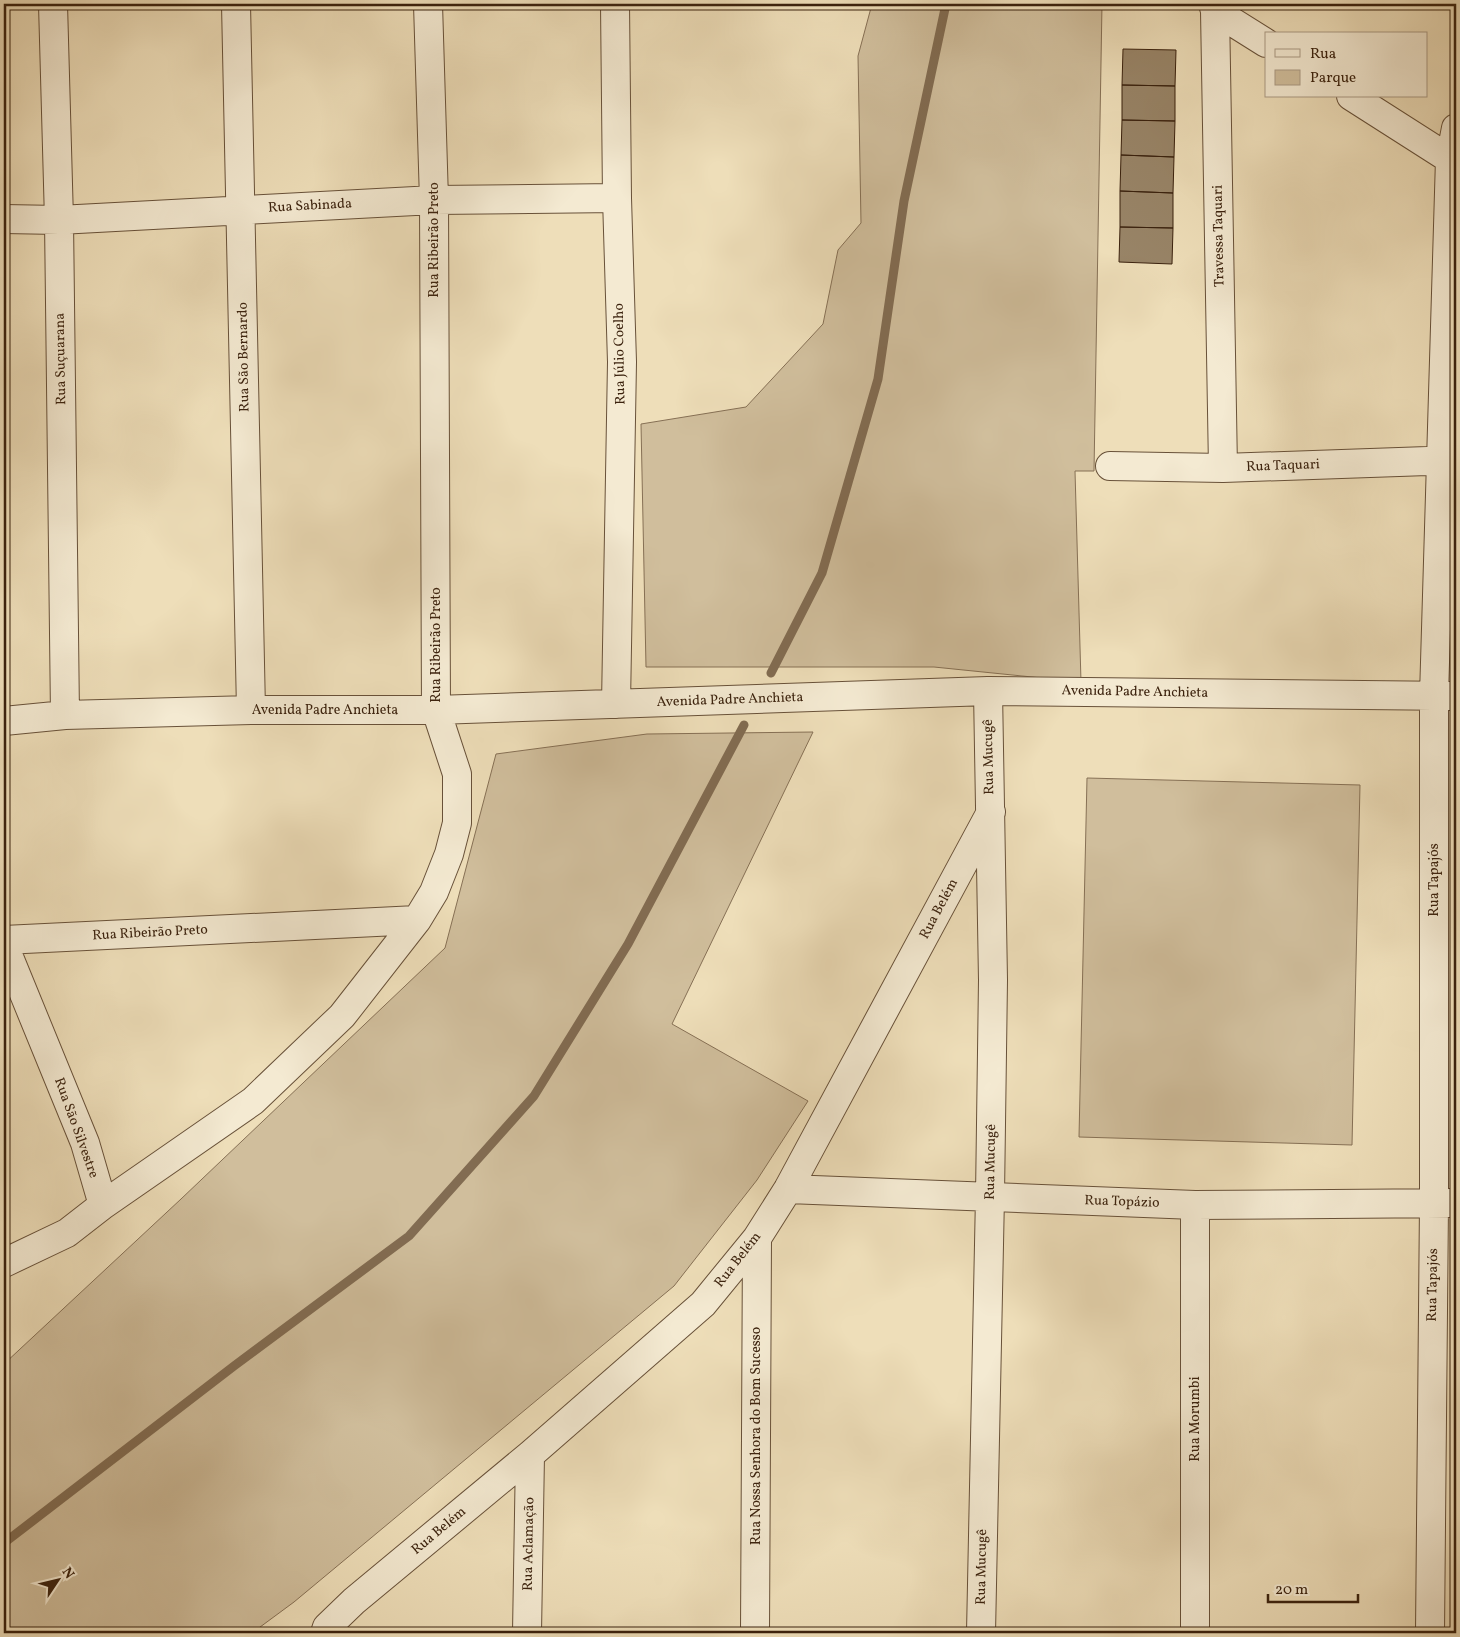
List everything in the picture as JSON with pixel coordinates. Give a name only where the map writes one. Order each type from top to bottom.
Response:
[{"type":"street","name":"Rua Suçuarana","points":[[52,4],[59,220],[65,715]]},
{"type":"street","name":"Rua São Bernardo","points":[[236,4],[251,710]]},
{"type":"street","name":"Rua Ribeirão Preto","points":[[4,940],[417,920],[434,892],[449,854],[458,823],[457,774],[436,710],[434,200],[428,4]]},
{"type":"street","name":"Rua Júlio Coelho","points":[[615,4],[617,198],[622,362],[616,704]]},
{"type":"street","points":[[1214,7],[1265,42]]},
{"type":"street","name":"Travessa Taquari","points":[[1214,7],[1223,468]]},
{"type":"street","points":[[1354,98],[1453,161]]},
{"type":"street","name":"Rua Tapajós","points":[[1430,1633],[1445,1203],[1445,696],[1453,161],[1456,128]]},
{"type":"street","name":"Rua Sabinada","points":[[4,220],[59,220],[434,200],[617,198]]},
{"type":"street","name":"Rua Taquari","points":[[1110,466],[1223,468],[1449,460]]},
{"type":"street","name":"Avenida Padre Anchieta","points":[[4,721],[65,715],[251,710],[436,710],[988,691],[1445,696]]},
{"type":"street","name":"Rua Mucugê","points":[[981,1633],[993,980],[988,691]]},
{"type":"street","name":"Rua Belém","points":[[325,1633],[327,1627],[354,1602],[530,1455],[703,1304],[757,1238],[788,1190],[991,812]]},
{"type":"street","points":[[4,1263],[67,1233],[253,1101],[342,1016],[417,920]]},
{"type":"street","name":"Rua São Silvestre","points":[[4,945],[85,1143],[104,1206]]},
{"type":"street","name":"Rua Topázio","points":[[788,1190],[1196,1205],[1445,1203]]},
{"type":"street","name":"Rua Morumbi","points":[[1195,1633],[1196,1205]]},
{"type":"street","name":"Rua Nossa Senhora do Bom Sucesso","points":[[755,1633],[757,1238]]},
{"type":"street","name":"Rua Aclamação","points":[[527,1633],[530,1455]]},
{"type":"green space","points":[[872,4],[1102,4],[1094,471],[1075,471],[1081,682],[934,667],[646,667],[641,424],[746,407],[823,324],[838,250],[861,223],[858,56]]},
{"type":"green space","points":[[813,732],[672,1024],[808,1101],[757,1180],[674,1286],[294,1602],[252,1633],[4,1633],[4,1364],[445,948],[496,754],[647,734]]},
{"type":"green space","points":[[1087,778],[1360,785],[1352,1145],[1079,1137]]},
{"type":"building","points":[[1123,49],[1176,50],[1175,86],[1122,85]]},
{"type":"building","points":[[1122,85],[1175,86],[1175,121],[1122,120]]},
{"type":"building","points":[[1122,120],[1175,121],[1174,157],[1121,155]]},
{"type":"building","points":[[1121,155],[1174,157],[1173,193],[1120,191]]},
{"type":"building","points":[[1120,191],[1173,193],[1173,228],[1120,227]]},
{"type":"building","points":[[1120,227],[1173,228],[1172,264],[1119,262]]},
{"type":"waterway","points":[[771,673],[822,573],[878,379],[904,201],[946,4]]},
{"type":"waterway","points":[[4,1543],[234,1366],[409,1236],[534,1096],[628,944],[744,725]]}]
